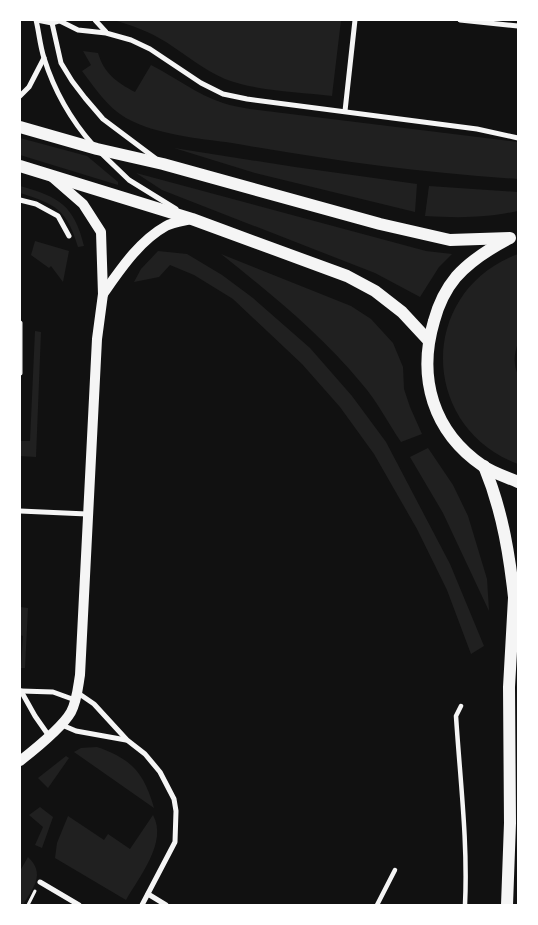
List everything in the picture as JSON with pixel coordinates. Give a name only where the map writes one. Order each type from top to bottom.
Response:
[{"type":"highway","points":[[20,127],[380,224],[450,240],[514,237]]},
{"type":"highway","points":[[20,166],[192,219],[346,276],[375,291],[402,312],[428,340]]},
{"type":"highway","points":[[514,237],[480,254],[456,278],[438,307],[428,340],[426,362],[435,409],[448,432],[461,447],[484,466],[518,482]]},
{"type":"highway","points":[[484,466],[500,511],[507,545],[518,634]]},
{"type":"highway","points":[[507,905],[510,823],[509,687],[514,598]]},
{"type":"main road","points":[[20,761],[61,724],[70,712],[76,696],[80,675],[97,339],[103,294],[101,232],[83,204],[50,174]]},
{"type":"main road","points":[[103,294],[124,264],[151,236],[168,225],[192,219]]},
{"type":"street","points":[[192,219],[129,180],[79,129],[63,103],[44,58],[37,20],[52,23],[61,21],[78,30],[106,33],[132,40],[223,94],[247,99],[477,129],[518,138]]},
{"type":"street","points":[[95,20],[106,33]]},
{"type":"street","points":[[345,111],[355,20]]},
{"type":"street","points":[[460,20],[518,26]]},
{"type":"street","points":[[52,23],[62,63],[85,98],[103,119],[163,164]]},
{"type":"street","points":[[20,96],[29,87],[44,58]]},
{"type":"street","points":[[20,200],[36,204],[58,216],[69,236]]},
{"type":"street","points":[[20,324],[20,373]]},
{"type":"street","points":[[20,511],[87,514]]},
{"type":"street","points":[[48,736],[21,691],[53,692],[76,696],[94,704],[127,740],[145,754],[160,772],[174,799],[176,811],[175,842],[142,905]]},
{"type":"street","points":[[461,706],[456,716],[466,887],[465,905]]},
{"type":"street","points":[[61,724],[76,731],[127,740]]},
{"type":"street","points":[[377,905],[395,870]]},
{"type":"street","points":[[40,882],[79,905]]},
{"type":"street","points":[[148,894],[166,905]]},
{"type":"shaded area","points":[[113,20],[341,20],[332,96],[263,89],[225,79],[202,67],[154,35]]},
{"type":"shaded area","points":[[83,51],[98,53],[107,71],[135,92],[151,65],[214,100],[233,106],[518,142],[518,179],[446,173],[339,160],[164,132],[126,118],[119,114],[102,97],[82,71],[91,65]]},
{"type":"shaded area","points":[[20,138],[87,156],[118,182],[118,185],[20,155]]},
{"type":"shaded area","points":[[174,148],[417,184],[415,212],[255,173]]},
{"type":"shaded area","points":[[136,173],[426,251],[452,254],[439,267],[420,297],[375,273],[162,190]]},
{"type":"shaded area","points":[[20,186],[45,194],[63,205],[75,221],[84,246],[78,247],[69,224],[58,210],[43,201],[20,193]]},
{"type":"shaded area","points":[[429,186],[518,192],[518,211],[472,217],[425,216]]},
{"type":"shaded area","points":[[35,241],[69,251],[63,282],[51,266],[49,268],[31,255]]},
{"type":"shaded area","points":[[158,251],[187,254],[222,275],[253,298],[310,348],[352,396],[386,442],[450,564],[484,646],[471,654],[447,590],[417,529],[374,454],[340,407],[302,364],[233,299],[194,275],[170,265],[159,277],[134,282],[141,269]]},
{"type":"shaded area","points":[[221,254],[351,306],[371,319],[393,343],[403,367],[404,389],[422,434],[401,442],[378,405],[330,348],[313,331]]},
{"type":"shaded area","points":[[518,254],[518,343],[515,367],[518,375],[518,464],[485,446],[462,420],[448,391],[443,359],[448,327],[462,297],[485,272]]},
{"type":"shaded area","points":[[35,331],[41,332],[36,457],[20,456],[20,441],[30,441]]},
{"type":"shaded area","points":[[428,448],[453,485],[468,516],[487,579],[489,611],[443,513],[410,457]]},
{"type":"shaded area","points":[[20,607],[28,608],[25,668],[21,668],[23,636],[20,635]]},
{"type":"shaded area","points":[[97,747],[128,762],[135,769],[146,785],[154,808],[74,752],[81,748]]},
{"type":"shaded area","points":[[66,756],[69,758],[48,788],[38,778]]},
{"type":"shaded area","points":[[40,807],[53,817],[42,848],[35,845],[43,827],[29,815]]},
{"type":"shaded area","points":[[153,815],[157,825],[154,848],[150,859],[126,900],[55,858],[57,843],[68,816],[104,840],[108,834],[130,849]]},
{"type":"shaded area","points":[[28,857],[36,869],[36,881],[23,905],[20,905],[20,871]]}]
